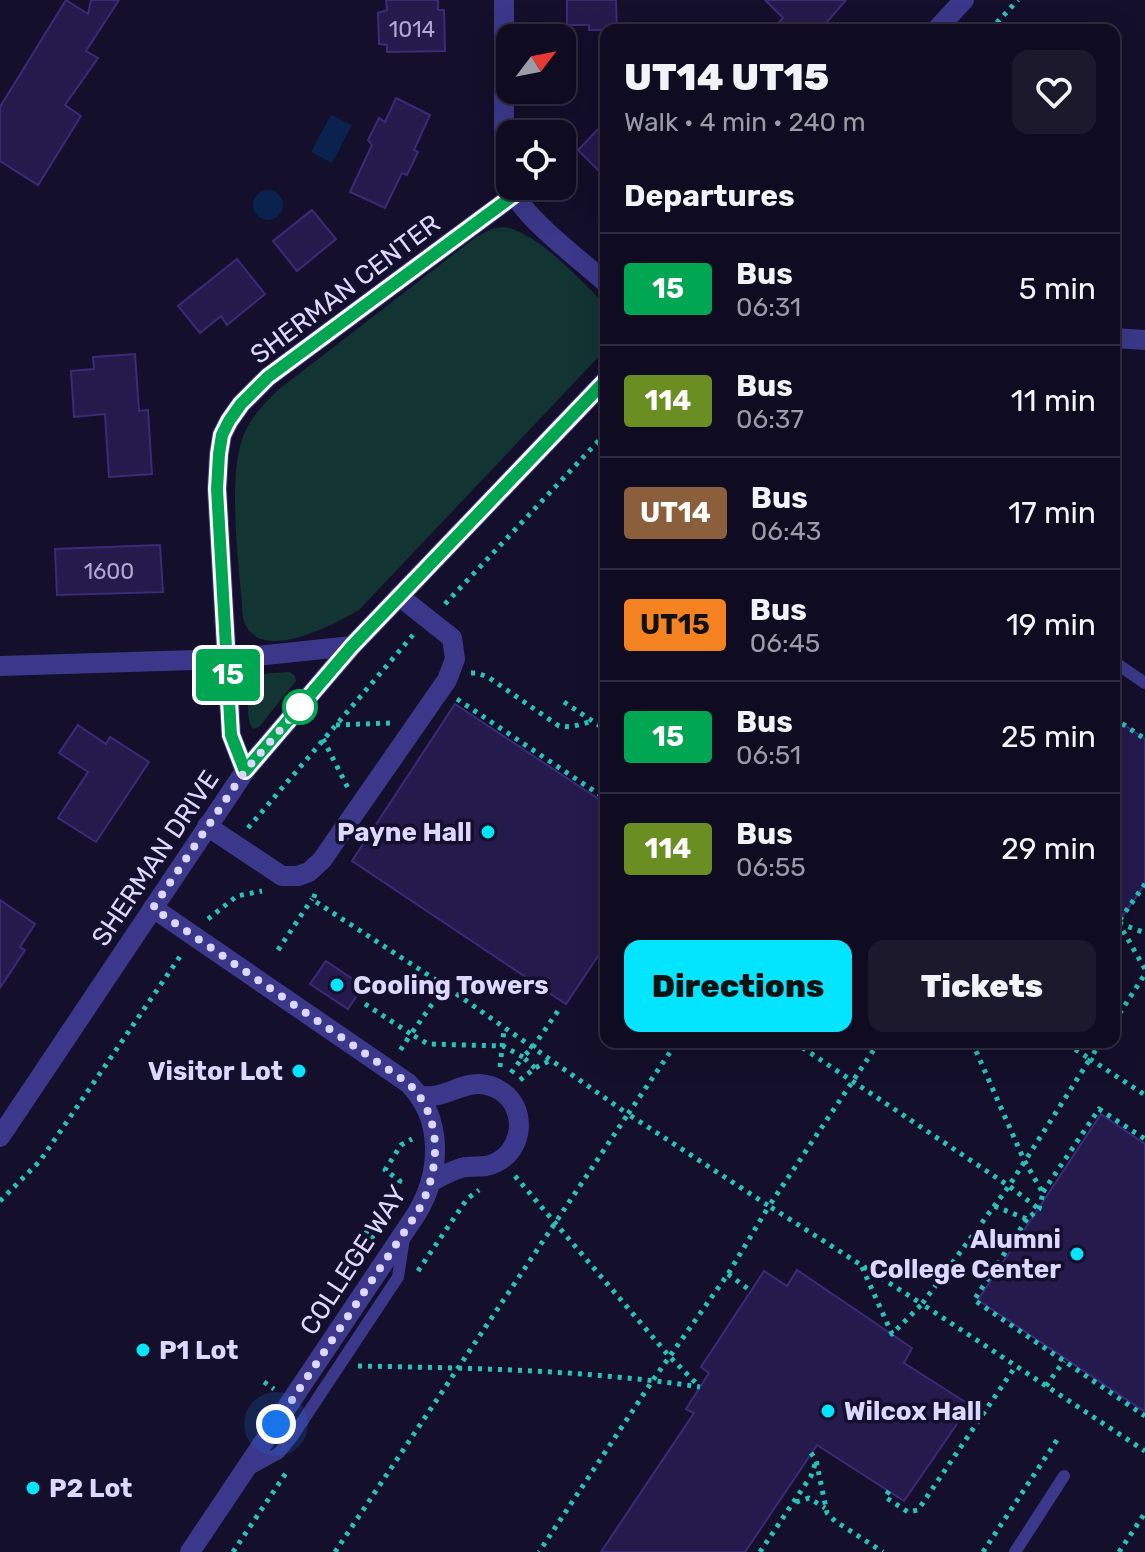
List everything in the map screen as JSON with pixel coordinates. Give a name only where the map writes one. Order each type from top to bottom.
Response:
[{"type":"street","points":[[504,0],[504,120]]},
{"type":"street","points":[[942,24],[964,0]]},
{"type":"street","name":"SHERMAN CENTER","points":[[245,771],[231,735],[217,489],[222,435],[241,404],[268,377],[497,200]]},
{"type":"street","points":[[520,200],[536,221],[600,278]]},
{"type":"street","points":[[1120,338],[1145,340]]},
{"type":"street","name":"SHERMAN DRIVE","points":[[0,1137],[245,771],[352,646],[600,386]]},
{"type":"street","points":[[207,826],[282,876],[298,876],[316,867],[447,680],[455,659],[452,638],[399,596]]},
{"type":"street","points":[[0,666],[227,659],[352,646]]},
{"type":"street","name":"COLLEGE WAY","points":[[153,908],[389,1069],[420,1096],[428,1110],[435,1147],[432,1181],[427,1196],[190,1552]]},
{"type":"street","points":[[420,1096],[441,1095],[480,1084],[494,1087],[505,1093],[512,1102],[520,1124],[514,1146],[498,1162],[463,1168],[432,1181]]},
{"type":"lane","points":[[1120,666],[1145,683]]},
{"type":"lane","points":[[1015,1552],[1064,1476]]},
{"type":"path","points":[[996,24],[1018,0]]},
{"type":"path","points":[[442,608],[600,439]]},
{"type":"path","points":[[234,844],[416,631]]},
{"type":"path","points":[[460,678],[477,673],[488,677],[559,726],[571,727],[593,721]]},
{"type":"path","points":[[447,706],[454,696],[600,795]]},
{"type":"path","points":[[564,702],[600,725]]},
{"type":"path","points":[[335,725],[403,722]]},
{"type":"path","points":[[1120,722],[1145,739]]},
{"type":"path","points":[[323,739],[352,797]]},
{"type":"path","points":[[1120,919],[1145,884]]},
{"type":"path","points":[[203,924],[237,896],[270,890]]},
{"type":"path","points":[[278,950],[313,900],[316,890]]},
{"type":"path","points":[[313,900],[445,986],[628,1114],[1145,1451]]},
{"type":"path","points":[[1120,926],[1145,933]]},
{"type":"path","points":[[1120,931],[1145,972],[1120,1012]]},
{"type":"path","points":[[0,1201],[40,1161],[181,955]]},
{"type":"path","points":[[399,1052],[445,986]]},
{"type":"path","points":[[365,1004],[428,1044],[503,1046],[535,1068]]},
{"type":"path","points":[[511,1074],[560,1008]]},
{"type":"path","points":[[500,1067],[505,1028]]},
{"type":"path","points":[[335,1552],[673,1048]]},
{"type":"path","points":[[803,1048],[1039,1209]]},
{"type":"path","points":[[539,1552],[669,1356],[728,1274],[769,1206],[875,1048]]},
{"type":"path","points":[[975,1048],[1024,1160],[1043,1193]]},
{"type":"path","points":[[1073,1048],[1145,1095]]},
{"type":"path","points":[[860,1264],[892,1334],[922,1304],[1009,1186],[1097,1048]]},
{"type":"path","points":[[519,1081],[551,1060]]},
{"type":"path","points":[[1145,1139],[1099,1109],[1043,1193],[1039,1209],[1027,1219],[974,1300],[1145,1416]]},
{"type":"path","points":[[379,1242],[366,1233],[400,1181],[385,1170],[401,1145],[413,1138]]},
{"type":"path","points":[[357,1366],[459,1368],[653,1380],[700,1387],[669,1356],[515,1175]]},
{"type":"path","points":[[994,1206],[1027,1219]]},
{"type":"path","points":[[728,1274],[751,1291]]},
{"type":"path","points":[[1046,1386],[1065,1360]]},
{"type":"path","points":[[889,1491],[885,1497],[908,1512],[918,1510],[1015,1367]]},
{"type":"path","points":[[983,1552],[1057,1440]]},
{"type":"path","points":[[811,1453],[816,1460],[826,1509]]},
{"type":"path","points":[[760,1552],[811,1476],[816,1460]]},
{"type":"path","points":[[233,1552],[290,1467]]},
{"type":"path","points":[[788,1509],[800,1499],[818,1501],[835,1521],[883,1552]]},
{"type":"path","points":[[1119,1552],[1145,1513]]},
{"type":"green space","points":[[494,228],[517,231],[544,247],[600,300],[600,355],[359,610],[296,638],[263,640],[251,632],[243,618],[237,550],[236,474],[244,434],[251,421],[278,390],[476,237]]},
{"type":"green space","points":[[290,672],[296,681],[259,727],[253,729],[249,717],[249,685],[257,676]]},
{"type":"water","points":[[331,115],[352,125],[332,163],[311,152]]},
{"type":"water","points":[[268,190],[278,195],[283,205],[278,215],[268,220],[258,215],[253,205],[258,195]]},
{"type":"building","points":[[66,0],[88,14],[91,0],[119,0],[86,51],[98,58],[65,105],[81,116],[38,185],[0,161],[0,107]]},
{"type":"building","points":[[386,0],[438,0],[438,10],[444,10],[445,51],[387,52],[387,45],[379,44],[378,13],[387,10]]},
{"type":"building","points":[[567,0],[616,0],[617,24],[600,24],[600,30],[589,30],[589,25],[567,24]]},
{"type":"building","points":[[765,0],[846,0],[825,24],[778,24],[783,18]]},
{"type":"building","points":[[396,98],[430,115],[414,150],[418,152],[407,175],[402,173],[385,208],[350,192],[372,145],[368,140],[379,118],[385,122]]},
{"type":"building","points":[[600,127],[600,172],[578,150]]},
{"type":"building","points":[[312,210],[336,239],[297,271],[273,241]]},
{"type":"building","points":[[237,259],[265,294],[227,325],[221,316],[200,333],[178,306]]},
{"type":"building","points":[[135,354],[139,411],[148,410],[152,474],[109,477],[105,414],[74,417],[71,371],[94,369],[93,357]]},
{"type":"building","points":[[160,545],[163,592],[57,595],[55,549]]},
{"type":"building","name":"Payne Hall","points":[[455,704],[600,800],[600,953],[566,1004],[352,861]]},
{"type":"building","points":[[1120,722],[1145,739],[1145,884],[1120,919]]},
{"type":"building","points":[[78,725],[106,744],[110,737],[149,762],[96,842],[58,818],[88,772],[59,753]]},
{"type":"building","points":[[0,900],[35,924],[20,947],[25,950],[0,988]]},
{"type":"building","name":"Cooling Towers","points":[[326,961],[363,986],[348,1009],[310,984]]},
{"type":"building","name":"Alumni College Center","points":[[1101,1114],[1145,1144],[1145,1412],[978,1300]]},
{"type":"building","name":"Wilcox Hall","points":[[797,1270],[912,1348],[904,1363],[970,1405],[904,1501],[817,1445],[745,1552],[601,1552],[694,1413],[686,1409],[709,1373],[701,1367],[764,1271],[787,1286]]},
{"type":"bus line","name":"15","points":[[507,200],[268,377],[241,404],[222,435],[217,489],[231,735],[245,771],[352,646],[600,386]]},
{"type":"place","name":"Payne Hall","points":[[488,832]]},
{"type":"place","name":"Cooling Towers","points":[[337,985]]},
{"type":"place","name":"Visitor Lot","points":[[299,1071]]},
{"type":"place","name":"Alumni College Center","points":[[1077,1254]]},
{"type":"place","name":"P1 Lot","points":[[143,1350]]},
{"type":"place","name":"Wilcox Hall","points":[[828,1411]]},
{"type":"place","name":"P2 Lot","points":[[33,1488]]},
{"type":"route","points":[[276,1424],[417,1213],[427,1196],[435,1161],[428,1110],[408,1083],[153,908],[245,771],[300,707]]}]
